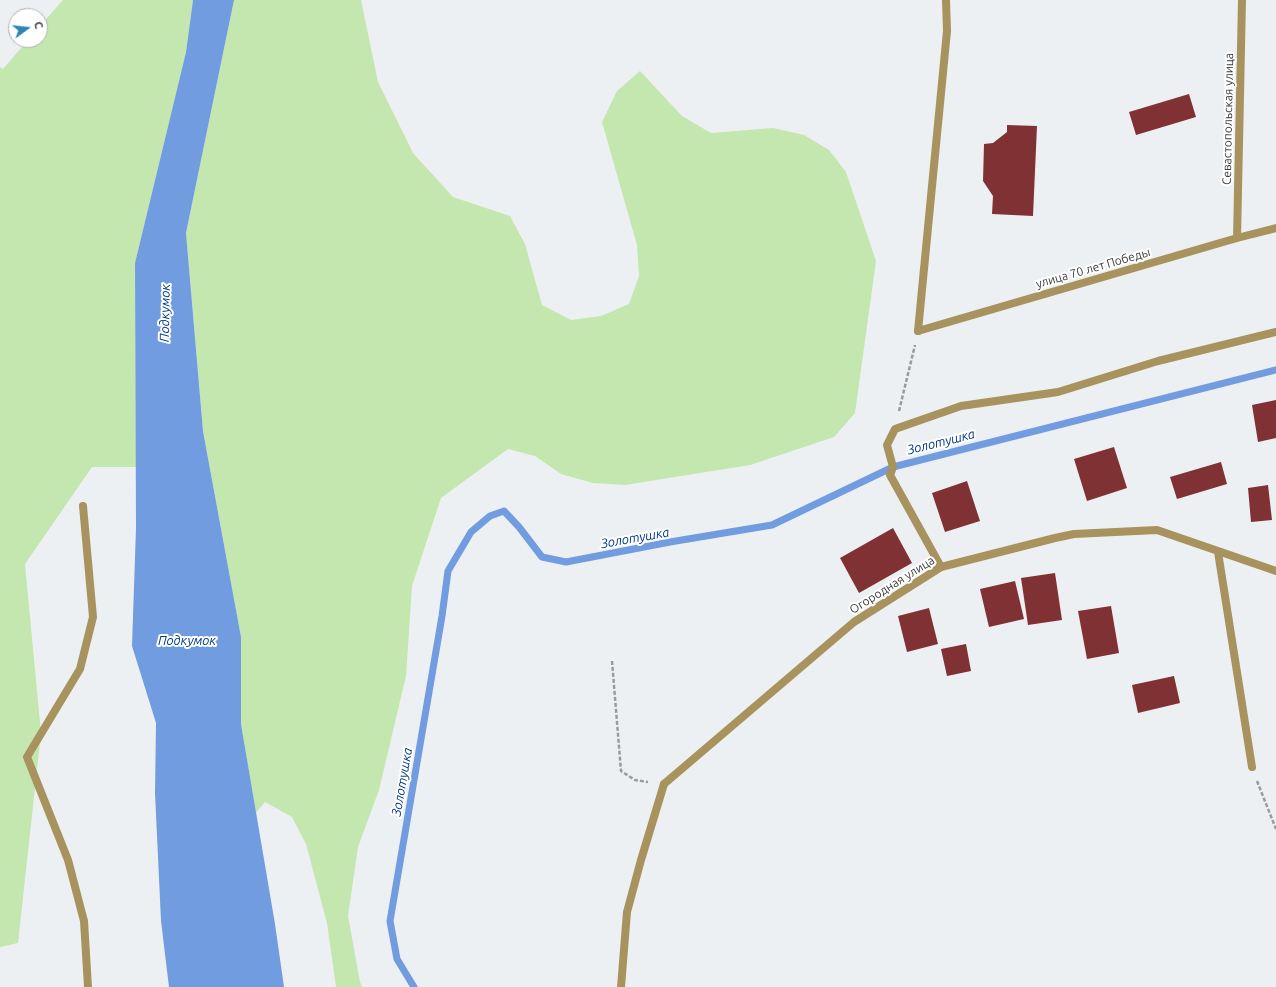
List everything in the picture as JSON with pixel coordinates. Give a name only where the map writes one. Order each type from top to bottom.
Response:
[{"type":"street","points":[[918,331],[947,31],[946,0]]},
{"type":"street","name":"Севастопольская улица","points":[[1237,238],[1242,0]]},
{"type":"street","name":"улица 70 лет Победы","points":[[918,331],[1276,228]]},
{"type":"street","points":[[941,567],[890,475],[893,467],[887,445],[895,429],[961,406],[1058,392],[1158,361],[1276,332]]},
{"type":"street","points":[[83,506],[93,617],[80,669],[26,756],[68,860],[84,921],[88,987]]},
{"type":"street","name":"Огородная улица","points":[[664,784],[854,622],[941,567],[1074,534],[1157,530],[1276,572]]},
{"type":"street","points":[[1218,552],[1252,767]]},
{"type":"street","points":[[621,987],[627,912],[664,784]]},
{"type":"path","points":[[895,429],[918,331]]},
{"type":"path","points":[[612,661],[621,771],[635,780],[664,784]]},
{"type":"path","points":[[1252,767],[1276,829]]},
{"type":"green space","points":[[63,0],[193,0],[186,52],[135,263],[136,467],[92,467],[25,564],[41,733],[18,943],[0,947],[0,67],[3,69],[21,48],[48,48],[48,17]]},
{"type":"green space","points":[[234,0],[361,0],[378,82],[413,153],[453,197],[510,216],[525,244],[542,305],[571,320],[601,316],[629,304],[639,276],[637,245],[602,122],[617,91],[640,71],[682,116],[711,133],[773,128],[804,135],[829,150],[846,172],[876,261],[855,413],[834,437],[750,465],[625,485],[593,483],[561,474],[535,456],[508,449],[441,498],[412,586],[406,676],[379,790],[358,847],[348,916],[362,987],[336,987],[327,923],[306,844],[292,817],[265,802],[256,813],[241,724],[241,637],[203,430],[186,233]]},
{"type":"water","name":"Подкумок","points":[[193,0],[234,0],[186,233],[203,431],[241,637],[241,724],[275,924],[284,987],[169,987],[161,921],[155,793],[156,723],[132,646],[136,528],[135,263],[186,52]]},
{"type":"building","points":[[1189,94],[1196,117],[1136,135],[1129,112]]},
{"type":"building","points":[[1007,125],[1037,126],[1033,216],[992,214],[993,196],[983,181],[984,144],[993,143],[1007,132]]},
{"type":"building","points":[[1276,400],[1276,438],[1258,442],[1252,405]]},
{"type":"building","points":[[1114,447],[1127,488],[1087,501],[1074,459]]},
{"type":"building","points":[[1221,462],[1227,484],[1177,499],[1170,477]]},
{"type":"building","points":[[967,481],[980,521],[945,532],[932,493]]},
{"type":"building","points":[[1268,485],[1272,520],[1251,522],[1248,488]]},
{"type":"building","points":[[893,528],[912,563],[859,593],[840,558]]},
{"type":"building","points":[[1055,573],[1062,620],[1028,625],[1021,578]]},
{"type":"building","points":[[1015,581],[1024,619],[989,627],[980,589]]},
{"type":"building","points":[[1111,606],[1119,653],[1087,659],[1078,611]]},
{"type":"building","points":[[929,608],[938,644],[907,652],[898,616]]},
{"type":"building","points":[[966,644],[971,671],[947,676],[941,649]]},
{"type":"building","points":[[1174,676],[1180,703],[1138,713],[1132,685]]},
{"type":"waterway","name":"Золотушка","points":[[414,987],[397,959],[390,921],[442,616],[448,571],[471,532],[490,516],[504,511],[519,527],[542,557],[566,562],[670,542],[772,525],[893,467],[1276,370]]}]
